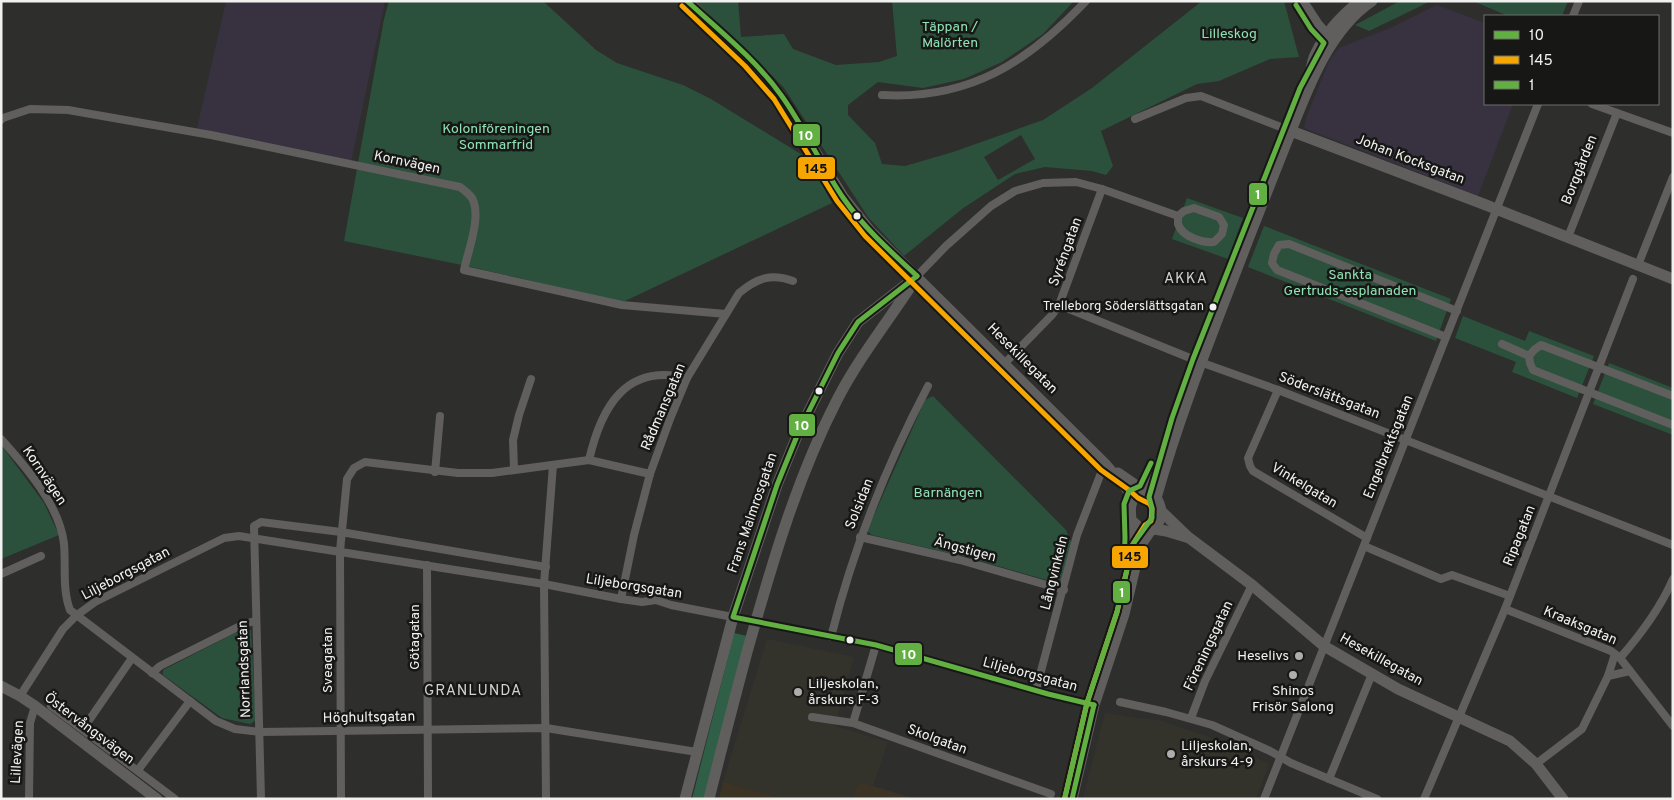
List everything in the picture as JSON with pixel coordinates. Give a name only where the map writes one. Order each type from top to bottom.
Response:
[{"type":"street","name":"Hesekillegatan","points":[[687,1],[750,62],[780,95],[843,197],[857,216],[1106,465],[1127,489],[1132,500]]},
{"type":"street","points":[[882,95],[939,91],[968,85],[997,72],[1023,58],[1048,38],[1086,1]]},
{"type":"street","points":[[1302,1],[1317,24],[1330,39]]},
{"type":"street","points":[[1330,39],[1338,20],[1360,1]]},
{"type":"street","points":[[1072,799],[1094,705],[1124,614],[1140,546],[1159,521],[1161,511],[1156,498],[1179,420],[1306,91],[1315,54],[1372,1]]},
{"type":"street","points":[[1573,15],[1579,1]]},
{"type":"street","name":"Johan Kocksgatan","points":[[1136,119],[1186,98],[1201,96],[1497,209],[1673,279]]},
{"type":"street","name":"Engelbrektsgatan","points":[[1264,799],[1538,105]]},
{"type":"street","points":[[1595,105],[1673,133]]},
{"type":"street","name":"Kornvägen","points":[[1,120],[30,109],[68,110],[211,135],[460,187],[472,198],[475,211],[475,224],[464,270],[622,305],[726,314]]},
{"type":"street","name":"Borggården","points":[[1568,237],[1617,113]]},
{"type":"street","points":[[1638,265],[1673,177]]},
{"type":"street","name":"Frans Malmrosgatan","points":[[685,799],[733,617],[777,485],[799,431],[838,353],[858,322],[917,276],[946,246],[992,206],[1015,191],[1043,183],[1076,182],[1102,189],[1178,216]]},
{"type":"street","name":"Syréngatan","points":[[1005,363],[1052,315],[1059,305],[1102,189]]},
{"type":"street","points":[[1194,208],[1219,218],[1224,225],[1222,234],[1214,242],[1206,243],[1184,234],[1178,224],[1178,216],[1184,211],[1194,208]]},
{"type":"street","points":[[1446,337],[1277,270],[1272,264],[1274,254],[1279,245],[1289,244],[1457,311]]},
{"type":"street","name":"Rådmansgatan","points":[[621,599],[634,535],[650,474],[687,378],[739,293],[750,284],[766,278],[780,276],[793,281]]},
{"type":"street","name":"Frans Malmrosgatan","points":[[709,799],[756,622],[779,544],[801,483],[826,424],[855,366],[917,276]]},
{"type":"street","name":"Ripagatan","points":[[1424,799],[1505,609],[1633,279]]},
{"type":"street","name":"Söderslättsgatan","points":[[1059,305],[1200,362],[1278,390],[1673,545]]},
{"type":"street","points":[[1502,344],[1529,356]]},
{"type":"street","points":[[1673,396],[1541,345],[1529,356],[1533,370],[1673,425]]},
{"type":"street","points":[[650,474],[589,460],[594,437],[601,419],[613,400],[628,385],[650,375],[671,374],[687,378]]},
{"type":"street","points":[[514,469],[514,440],[519,415],[531,379]]},
{"type":"street","name":"Solsidan","points":[[831,637],[860,537],[888,468],[928,386]]},
{"type":"street","name":"Vinkelgatan","points":[[1278,390],[1248,458],[1250,466],[1254,471],[1365,542],[1441,579],[1452,575],[1510,596]]},
{"type":"street","points":[[435,472],[440,416]]},
{"type":"street","points":[[1124,614],[1133,538],[1132,500],[1134,496],[1143,492],[1179,420]]},
{"type":"street","name":"Kornvägen","points":[[1,438],[47,498],[60,523],[64,543],[66,599],[70,610],[77,615]]},
{"type":"street","name":"Sveagatan","points":[[341,799],[340,551],[348,479],[354,468],[365,462],[458,474],[492,473],[589,460]]},
{"type":"street","points":[[546,799],[544,584],[553,465]]},
{"type":"street","name":"Hesekillegatan","points":[[1106,465],[1143,492]]},
{"type":"street","name":"Långvinkeln","points":[[1036,690],[1077,535],[1101,473],[1106,465]]},
{"type":"street","points":[[1143,492],[1156,498]]},
{"type":"street","name":"Hesekillegatan","points":[[1161,511],[1188,537],[1252,585],[1324,646],[1398,689],[1510,741],[1536,764],[1563,799]]},
{"type":"street","points":[[1132,521],[1141,529],[1152,530]]},
{"type":"street","points":[[253,537],[254,526],[261,522],[341,532],[546,567]]},
{"type":"street","name":"Hesekillegatan","points":[[1152,530],[1166,531],[1188,537]]},
{"type":"street","name":"Liljeborgsgatan","points":[[20,696],[63,629],[94,602],[224,538],[238,536],[544,584],[621,599],[642,602],[656,600],[671,605],[876,645],[1094,705]]},
{"type":"street","name":"Norrlandsgatan","points":[[253,537],[261,799]]},
{"type":"street","name":"Ängstigen","points":[[860,537],[960,560],[1064,590]]},
{"type":"street","points":[[1,574],[41,556]]},
{"type":"street","name":"Götagatan","points":[[427,565],[428,799]]},
{"type":"street","points":[[1536,764],[1582,729],[1617,656],[1638,638],[1666,594],[1673,579]]},
{"type":"street","name":"Föreningsgatan","points":[[1191,718],[1205,681],[1252,585]]},
{"type":"street","name":"Kraaksgatan","points":[[1505,609],[1611,651],[1630,671],[1673,726]]},
{"type":"street","name":"Höghultsgatan","points":[[77,615],[216,721],[235,729],[260,732],[546,728],[697,752]]},
{"type":"street","points":[[152,673],[169,662],[244,624],[255,621]]},
{"type":"street","points":[[852,723],[876,645]]},
{"type":"street","points":[[83,729],[132,658]]},
{"type":"street","points":[[1608,676],[1630,671]]},
{"type":"street","points":[[1330,779],[1372,674]]},
{"type":"street","name":"Östervångsvägen","points":[[1,686],[35,706],[157,799]]},
{"type":"street","points":[[138,770],[190,701]]},
{"type":"street","points":[[1120,702],[1191,718],[1212,725],[1291,764],[1377,799]]},
{"type":"street","name":"Lillevägen","points":[[29,799],[30,723],[35,706]]},
{"type":"street","points":[[51,706],[176,799]]},
{"type":"street","name":"Skolgatan","points":[[812,717],[852,723],[1051,794]]},
{"type":"shaded area","points":[[226,1],[385,1],[351,162],[197,128]]},
{"type":"shaded area","points":[[1437,5],[1484,23],[1484,105],[1513,105],[1478,196],[1304,128],[1329,61],[1339,48],[1395,26]]},
{"type":"shaded area","name":"Liljeskolan, årskurs F-3","points":[[767,639],[854,657],[835,726],[888,742],[873,786],[859,782],[853,799],[784,799],[723,782]]},
{"type":"shaded area","name":"Liljeskolan, årskurs 4-9","points":[[1105,713],[1162,721],[1226,743],[1269,764],[1256,799],[1083,799]]},
{"type":"shaded area","points":[[723,782],[784,799],[719,799]]},
{"type":"shaded area","points":[[859,782],[873,786],[916,799],[853,799]]},
{"type":"green space","name":"Koloniföreningen Sommarfrid","points":[[389,1],[543,1],[596,50],[617,63],[683,85],[711,99],[809,159],[832,203],[623,302],[467,266],[344,241],[384,19]]},
{"type":"green space","points":[[695,1],[738,1],[741,37],[784,34],[793,49],[836,65],[879,62],[897,56],[892,1],[1074,1],[1043,34],[1002,62],[964,79],[923,88],[878,82],[848,105],[848,115],[875,143],[882,164],[905,166],[953,152],[1043,120],[1092,88],[1202,1],[1284,1],[1299,57],[1270,59],[1219,81],[1197,84],[1101,131],[1113,166],[1106,175],[1092,171],[1045,167],[1015,174],[962,209],[904,256],[868,217],[784,88]],"holes":[[[1021,135],[1035,159],[998,180],[984,157]]]},
{"type":"green space","points":[[1400,1],[1431,1],[1369,31],[1355,25]]},
{"type":"green space","points":[[1473,1],[1568,1],[1562,15],[1506,15]]},
{"type":"green space","points":[[1187,198],[1243,218],[1228,259],[1172,239]]},
{"type":"green space","name":"Sankta Gertruds-esplanaden","points":[[1264,226],[1451,299],[1436,341],[1248,267]]},
{"type":"green space","points":[[1463,316],[1525,341],[1529,331],[1594,356],[1577,398],[1512,372],[1516,362],[1455,338]]},
{"type":"green space","points":[[1609,363],[1673,388],[1673,435],[1593,404]]},
{"type":"green space","name":"Barnängen","points":[[933,396],[1066,530],[1072,544],[1062,581],[1057,583],[966,557],[872,535],[867,531],[925,400]]},
{"type":"green space","points":[[1,445],[44,503],[59,535],[1,559]]},
{"type":"green space","points":[[247,627],[251,631],[256,720],[250,724],[222,718],[163,675],[163,670]]},
{"type":"green space","points":[[734,633],[747,636],[705,799],[692,799]]},
{"type":"transit line","name":"10","points":[[687,1],[737,46],[771,82],[790,108],[852,210],[878,239],[917,276]]},
{"type":"transit line","name":"1","points":[[1065,797],[1087,703],[1117,612],[1133,544],[1152,518],[1149,497],[1172,418],[1193,359],[1300,88],[1324,43],[1311,29],[1296,5]]},
{"type":"transit line","name":"145","points":[[682,6],[745,66],[774,99],[837,201],[865,236],[1101,470],[1138,498],[1150,504],[1152,509],[1151,521],[1145,525],[1133,544],[1117,612],[1087,703],[1065,797]]},
{"type":"transit line","name":"10","points":[[917,276],[858,322],[838,353],[799,431],[777,485],[733,617],[876,645],[1048,694],[1094,705]]},
{"type":"transit line","name":"1","points":[[1124,564],[1124,504],[1129,491],[1140,486],[1151,463]]},
{"type":"transit line","name":"10","points":[[1072,799],[1094,705]]},
{"type":"place","name":"Trelleborg Söderslättsgatan","points":[[1213,307]]},
{"type":"place","name":"Heselivs","points":[[1299,656]]},
{"type":"place","name":"Shinos Frisör Salong","points":[[1293,675]]},
{"type":"place","name":"Liljeskolan, årskurs F-3","points":[[798,692]]},
{"type":"place","name":"Liljeskolan, årskurs 4-9","points":[[1171,754]]},
{"type":"district","name":"AKKA","points":[[1186,279]]},
{"type":"district","name":"GRANLUNDA","points":[[473,691]]},
{"type":"park label","name":"Lilleskog","points":[[1229,34]]},
{"type":"park label","name":"Täppan / Malörten","points":[[950,36]]}]
